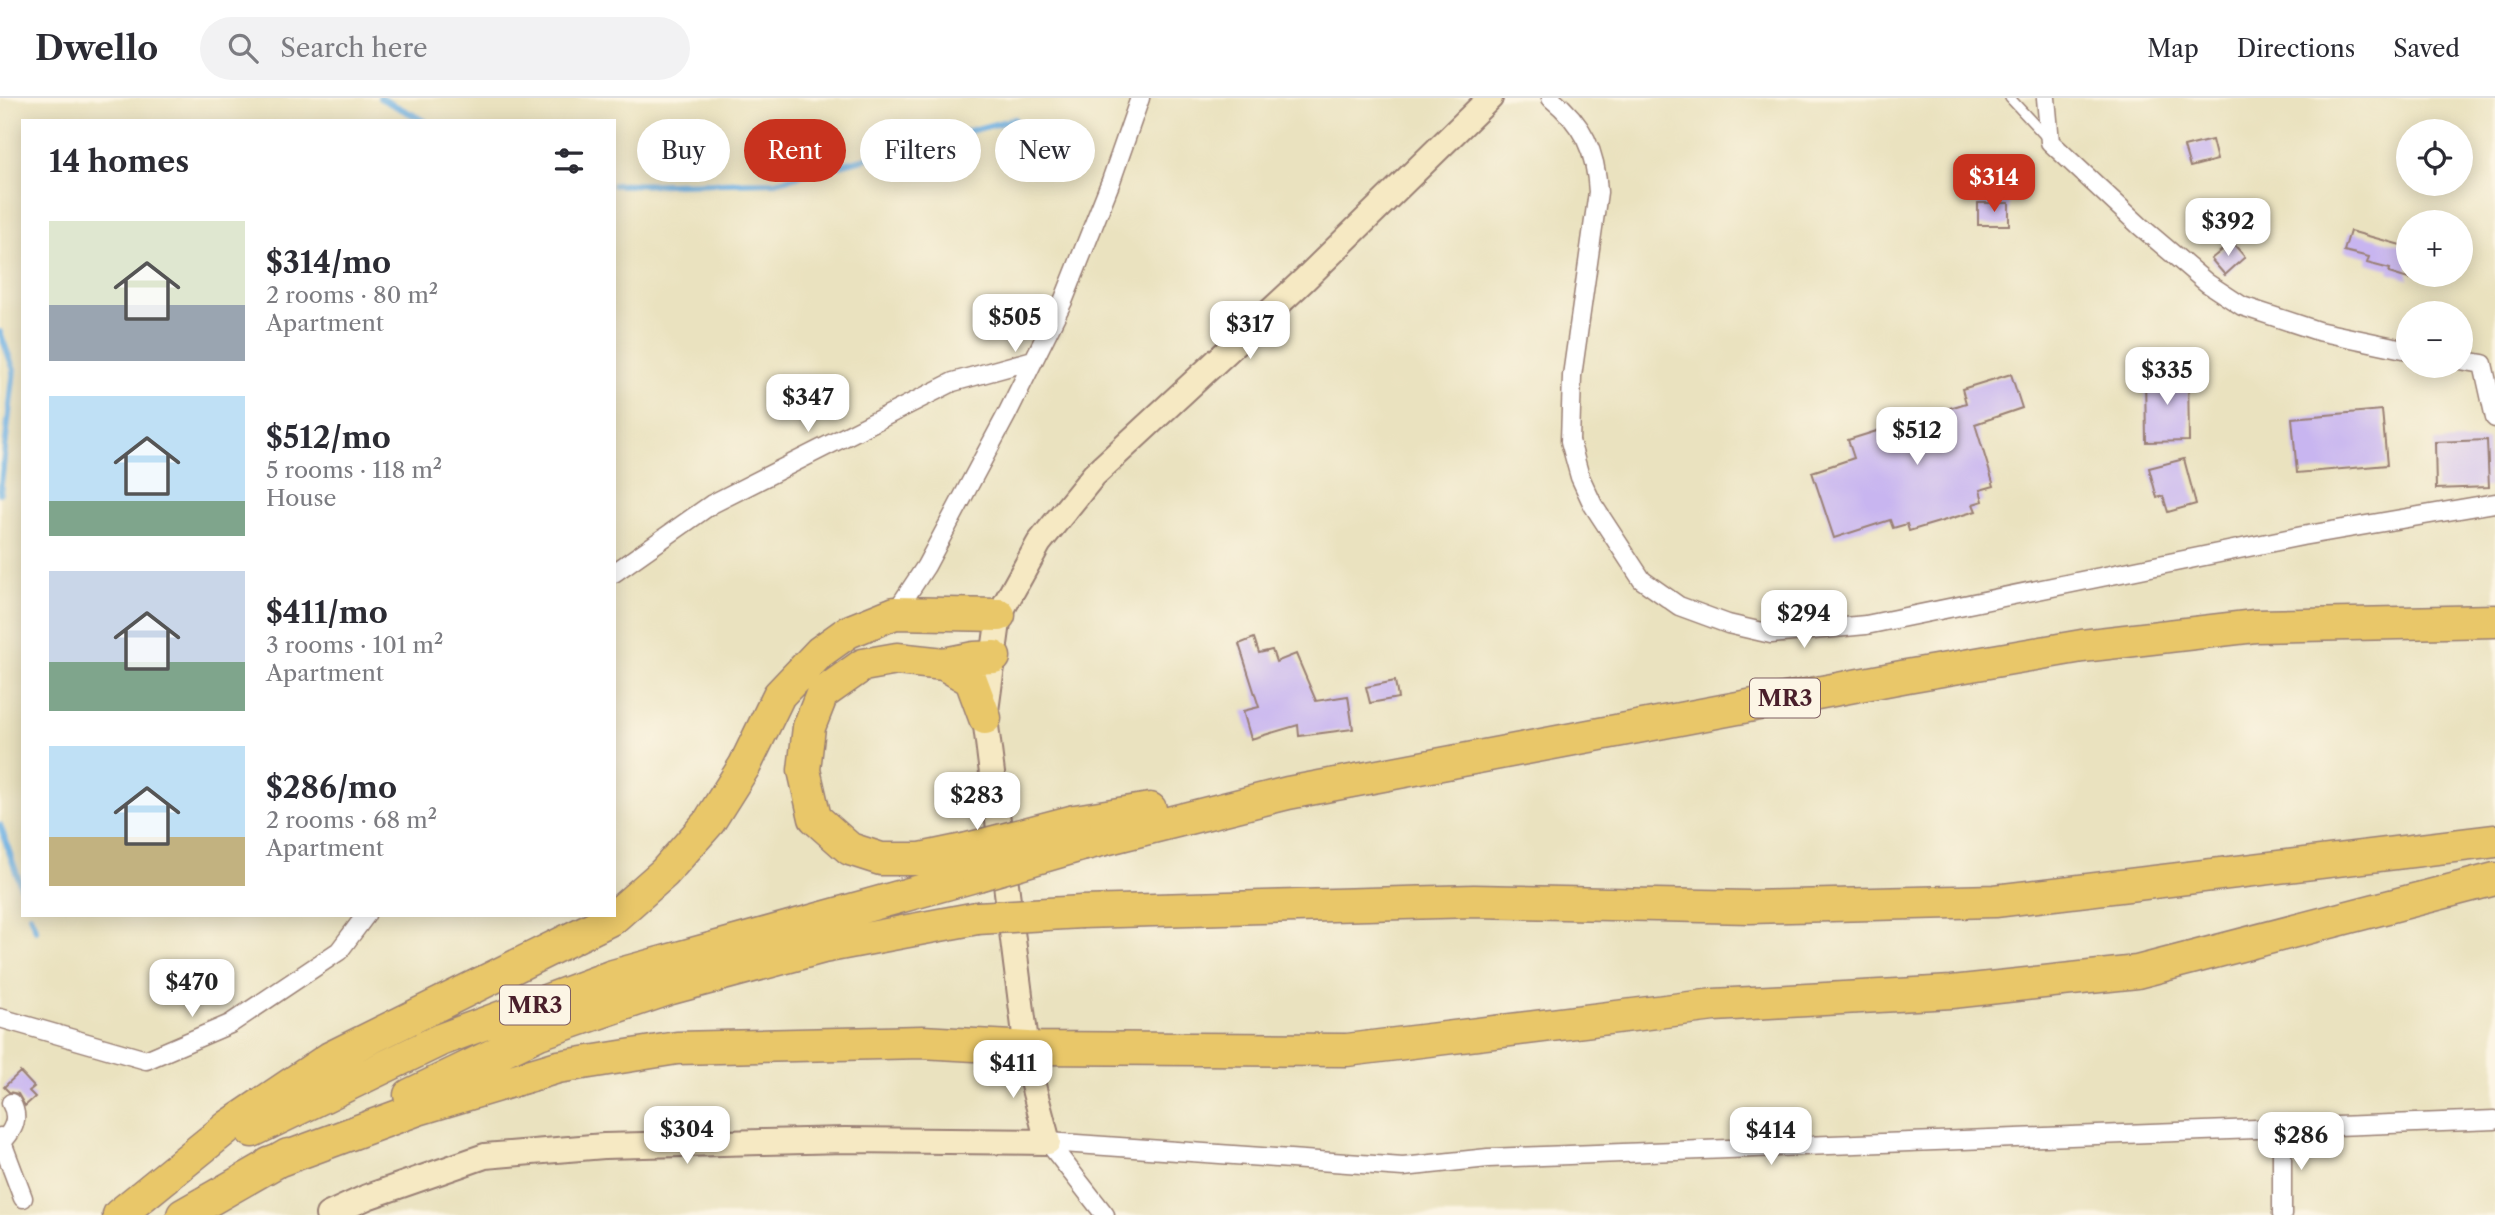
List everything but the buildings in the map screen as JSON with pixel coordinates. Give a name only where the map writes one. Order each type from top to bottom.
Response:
[{"type":"highway","points":[[616,915],[664,873],[709,822],[745,765],[779,695],[820,652],[848,632],[895,613],[999,615]]},
{"type":"highway","name":"MR3","points":[[125,1215],[257,1127],[440,1040],[613,976],[971,862],[1080,833],[1879,681],[2082,646],[2255,626],[2495,621]]},
{"type":"highway","points":[[971,862],[881,859],[850,849],[816,818],[804,770],[809,727],[822,694],[863,665],[897,659],[944,664],[994,657]]},
{"type":"highway","points":[[944,664],[971,680],[985,718]]},
{"type":"highway","name":"MR3","points":[[183,1215],[269,1164],[539,1033],[671,988],[823,947],[977,918],[1082,912],[1474,901],[1750,907],[1995,901],[2495,841]]},
{"type":"highway","points":[[269,1164],[418,1109],[558,1067],[677,1048],[922,1042],[1028,1048],[1347,1051],[1714,1005],[1952,992],[2124,973],[2495,879]]},
{"type":"highway","points":[[119,1215],[229,1126],[330,1058],[614,917]]},
{"type":"main road","points":[[328,1215],[367,1197],[485,1156],[604,1146],[805,1141],[1048,1142],[1030,1074],[985,718],[999,615],[1039,543],[1094,475],[1303,281],[1490,98]]},
{"type":"street","points":[[895,613],[926,566],[1064,299],[1111,181],[1140,98]]},
{"type":"street","points":[[1551,98],[1567,111],[1586,138],[1597,169],[1598,192],[1572,376],[1570,441],[1580,477],[1592,505],[1620,548],[1642,580],[1679,606],[1728,624],[1771,634],[1866,625],[2302,536],[2495,503]]},
{"type":"street","points":[[2046,98],[2050,142],[2207,283],[2242,306],[2318,331],[2396,347]]},
{"type":"street","points":[[616,572],[712,504],[953,382],[1033,360]]},
{"type":"street","points":[[2489,361],[2495,418]]},
{"type":"street","points":[[0,1018],[146,1060],[230,1024],[339,951],[364,917]]},
{"type":"street","points":[[11,1103],[15,1111],[13,1131],[3,1150],[23,1198]]},
{"type":"street","points":[[1048,1142],[1403,1167],[1488,1158],[2495,1120]]},
{"type":"street","points":[[2282,1128],[2282,1215]]},
{"type":"street","points":[[1048,1142],[1105,1215]]},
{"type":"lane","points":[[2010,98],[2050,142]]},
{"type":"waterway","points":[[380,98],[421,119]]},
{"type":"waterway","points":[[616,185],[775,182],[995,124]]},
{"type":"waterway","points":[[0,332],[14,370],[0,493]]},
{"type":"waterway","points":[[0,825],[21,886]]},
{"type":"waterway","points":[[31,917],[36,930]]}]
